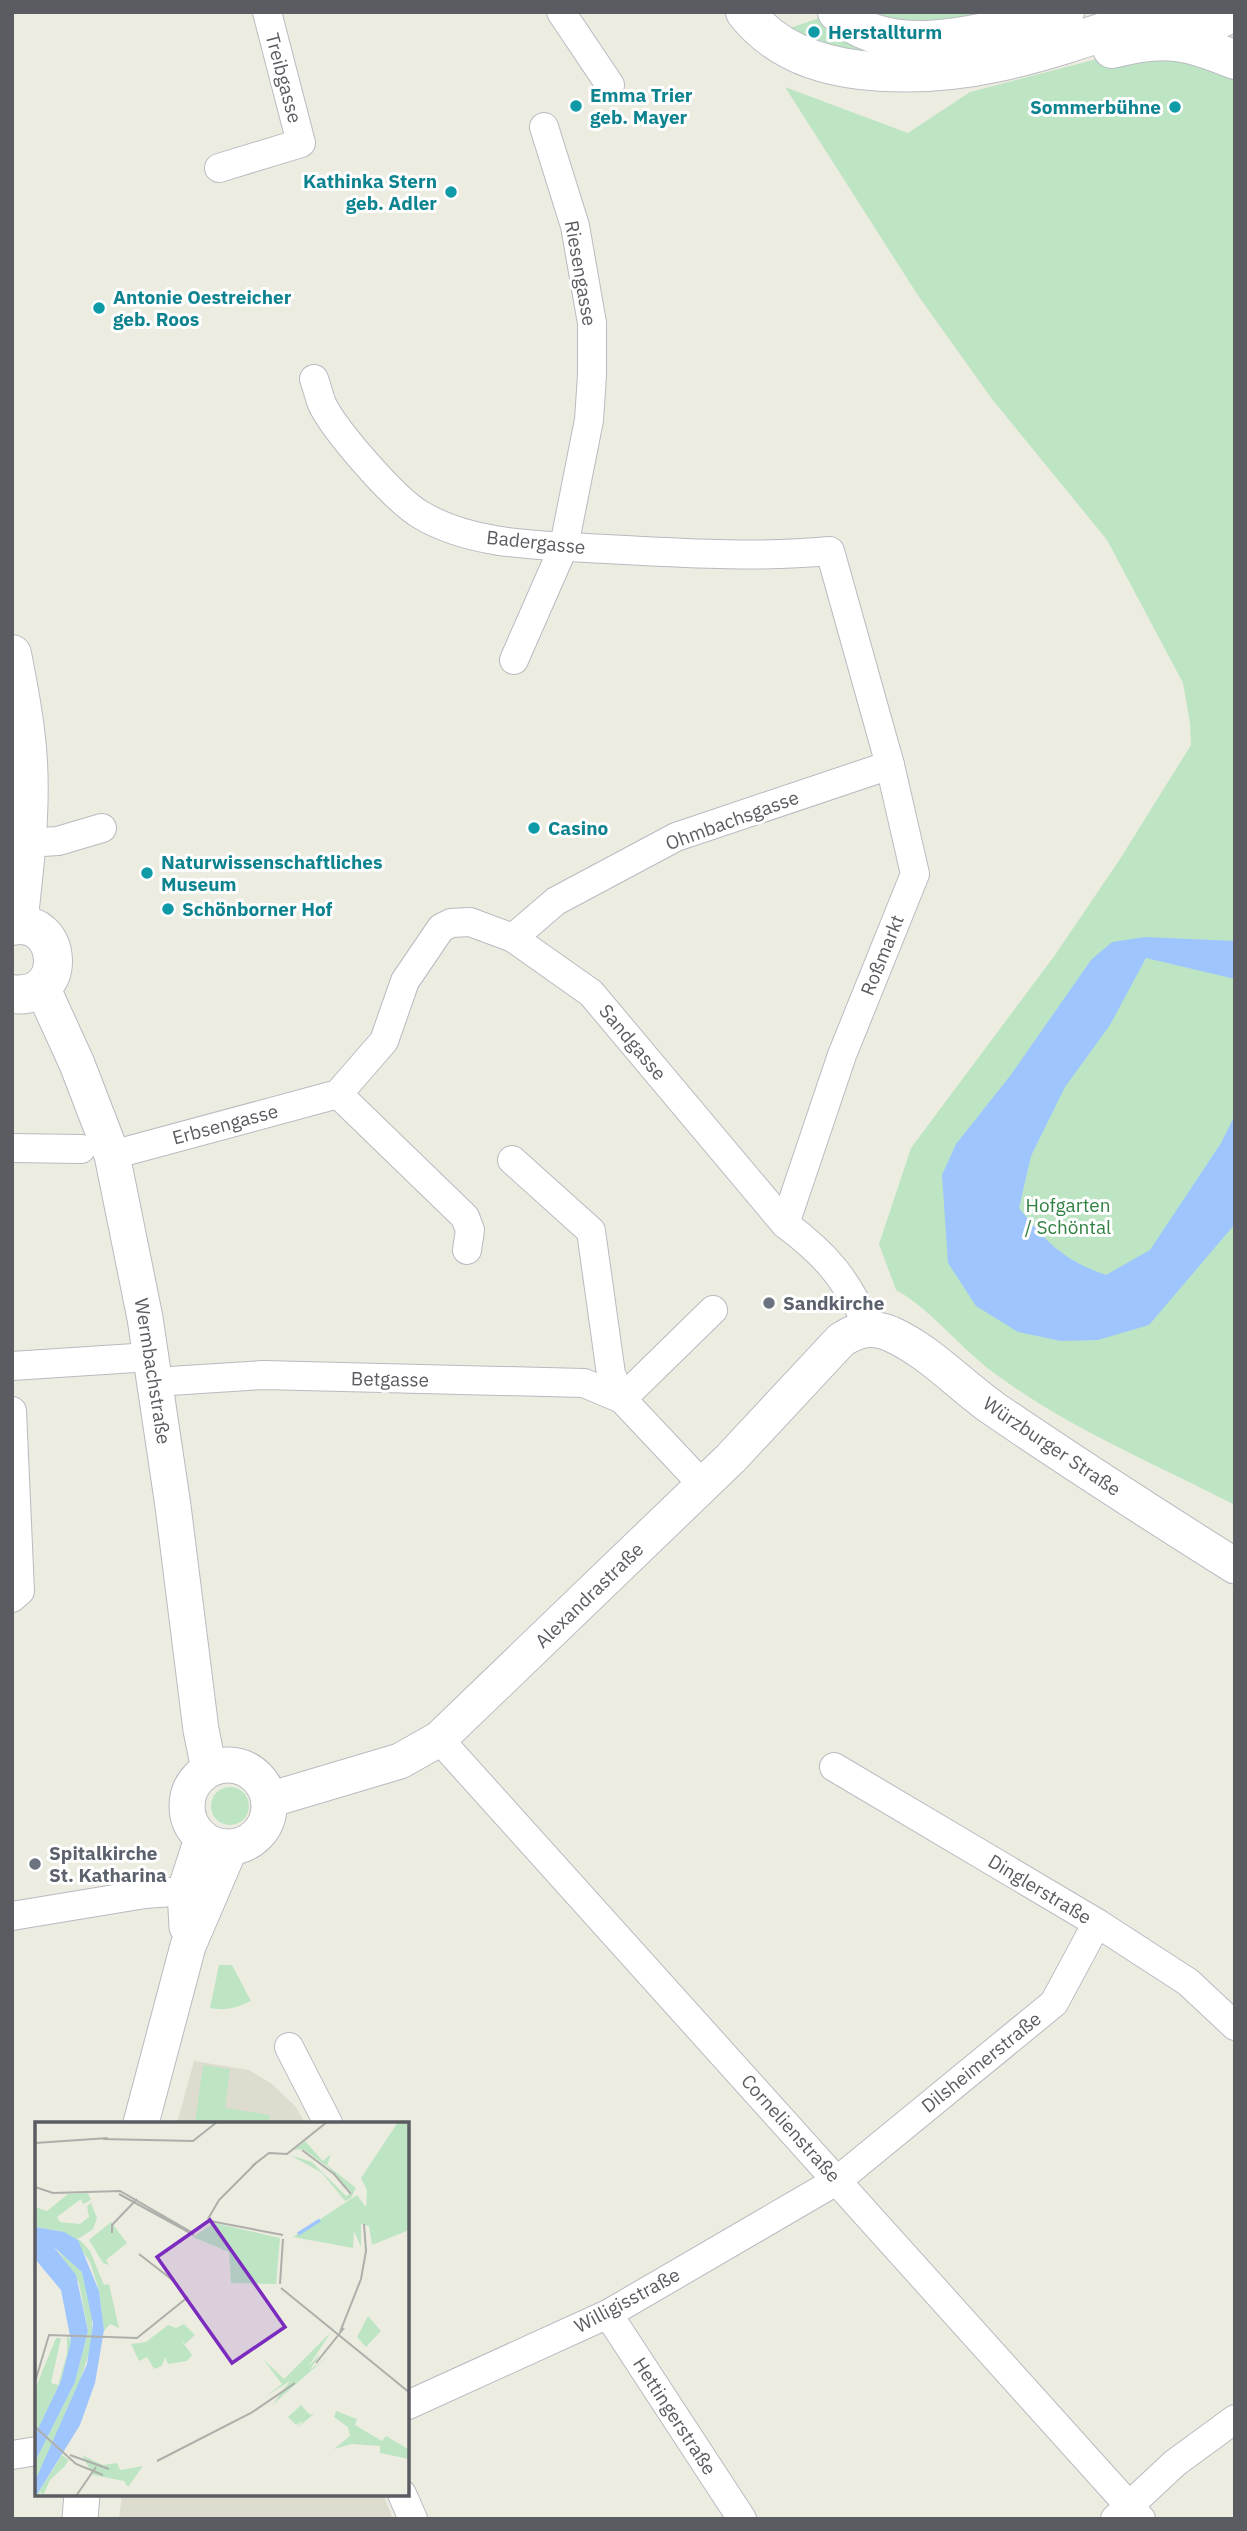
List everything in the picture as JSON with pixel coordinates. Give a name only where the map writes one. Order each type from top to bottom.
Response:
[{"type":"main road","points":[[746,12],[760,29],[782,46],[815,61],[848,69],[904,75],[978,67],[1051,49],[1161,12]]},
{"type":"main road","points":[[838,12],[849,23],[864,30],[884,37],[913,41],[959,37],[1065,12]]},
{"type":"main road","points":[[1180,12],[1203,22],[1216,21],[1233,13]]},
{"type":"main road","points":[[1051,49],[1107,50],[1143,41],[1171,40],[1196,45],[1235,60]]},
{"type":"main road","points":[[12,654],[23,713],[28,763],[27,843],[15,926],[32,928],[45,936],[52,948],[54,962],[51,975],[27,990]]},
{"type":"street","name":"Treibgasse","points":[[219,168],[301,144],[267,12]]},
{"type":"street","points":[[561,12],[610,85]]},
{"type":"street","name":"Riesengasse","points":[[514,660],[564,546],[589,420],[592,375],[592,323],[575,226],[544,127]]},
{"type":"street","name":"Badergasse","points":[[314,379],[323,405],[352,447],[390,488],[419,514],[447,527],[496,540],[564,546],[725,556],[775,556],[830,551]]},
{"type":"street","name":"Roßmarkt","points":[[785,1224],[842,1055],[915,874],[890,765],[830,551]]},
{"type":"street","name":"Ohmbachsgasse","points":[[513,938],[556,901],[676,837],[890,765]]},
{"type":"street","points":[[27,843],[58,841],[102,828]]},
{"type":"street","name":"Sandgasse","points":[[338,1094],[384,1041],[405,981],[441,928],[451,923],[470,922],[513,938],[592,993],[785,1224]]},
{"type":"street","name":"Wermbachstraße","points":[[27,990],[77,1064],[97,1152],[134,1260],[173,1506],[201,1730],[209,1769]]},
{"type":"street","points":[[338,1094],[465,1217],[470,1230],[467,1250]]},
{"type":"street","name":"Erbsengasse","points":[[12,1148],[97,1152],[338,1094]]},
{"type":"street","points":[[512,1160],[591,1231],[611,1374],[622,1399],[704,1485]]},
{"type":"street","points":[[785,1224],[805,1239],[840,1274],[869,1328]]},
{"type":"street","points":[[622,1399],[713,1310]]},
{"type":"street","name":"Alexandrastraße","points":[[269,1800],[357,1776],[400,1761],[439,1739],[704,1485],[841,1340],[855,1331],[869,1328]]},
{"type":"street","name":"Würzburger Straße","points":[[869,1328],[889,1333],[908,1343],[1043,1443],[1235,1566]]},
{"type":"street","name":"Betgasse","points":[[12,1366],[263,1376],[584,1383],[622,1399]]},
{"type":"street","points":[[12,1411],[20,1591],[12,1598]]},
{"type":"street","name":"Cornelienstraße","points":[[439,1739],[838,2180],[1128,2514]]},
{"type":"street","points":[[228,1765],[243,1767],[255,1775],[264,1786],[269,1800],[268,1817],[260,1832],[247,1843],[216,1843],[191,1825],[186,1808],[189,1791],[199,1776],[209,1769],[228,1765]]},
{"type":"street","name":"Dinglerstraße","points":[[834,1767],[1097,1923],[1188,1982],[1235,2026]]},
{"type":"street","points":[[141,2122],[188,1946],[197,1894],[216,1843]]},
{"type":"street","points":[[12,1916],[145,1894],[197,1894]]},
{"type":"street","name":"Dilsheimerstraße","points":[[838,2180],[1054,2003],[1097,1923]]},
{"type":"street","points":[[289,2047],[327,2122]]},
{"type":"street","name":"Willigisstraße","points":[[410,2404],[608,2314],[838,2180]]},
{"type":"street","name":"Hettingerstraße","points":[[608,2314],[742,2519]]},
{"type":"street","points":[[1128,2514],[1175,2463],[1235,2419]]},
{"type":"street","points":[[12,2455],[35,2451]]},
{"type":"street","points":[[80,2519],[82,2496]]},
{"type":"street","points":[[403,2496],[413,2519]]},
{"type":"shaded area","points":[[194,2061],[249,2070],[272,2084],[296,2107],[304,2122],[177,2122]]},
{"type":"shaded area","points":[[122,2496],[384,2496],[393,2519],[119,2519]]},
{"type":"green space","points":[[864,12],[1007,12],[910,27]]},
{"type":"green space","points":[[822,17],[882,51],[848,52],[784,30]]},
{"type":"green space","name":"Hofgarten / Schöntal","points":[[1124,52],[1235,69],[1235,1505],[1081,1428],[994,1373],[922,1308],[896,1290],[879,1244],[911,1148],[1055,955],[1120,859],[1191,745],[1190,723],[1183,683],[1107,540],[992,399],[917,294],[785,87],[908,133],[970,92]]},
{"type":"green space","points":[[230,1787],[243,1793],[249,1806],[243,1819],[230,1825],[217,1819],[211,1806],[217,1793]]},
{"type":"green space","points":[[219,1965],[232,1965],[251,2001],[231,2008],[210,2008]]},
{"type":"green space","points":[[203,2065],[230,2069],[225,2108],[270,2115],[269,2122],[195,2122]]},
{"type":"water","points":[[1145,937],[1235,941],[1235,979],[1146,958],[1110,1025],[1065,1087],[1031,1156],[1019,1208],[1057,1249],[1078,1263],[1106,1275],[1150,1250],[1221,1143],[1235,1115],[1235,1224],[1149,1325],[1098,1340],[1061,1341],[1018,1332],[976,1306],[948,1263],[942,1175],[956,1144],[1010,1076],[1091,960],[1112,942]]},
{"type":"place","name":"Herstallturm","points":[[814,32]]},
{"type":"place","name":"Emma Trier geb. Mayer","points":[[576,106]]},
{"type":"place","name":"Sommerbühne","points":[[1175,107]]},
{"type":"place","name":"Kathinka Stern geb. Adler","points":[[451,192]]},
{"type":"place","name":"Antonie Oestreicher geb. Roos","points":[[99,308]]},
{"type":"place","name":"Casino","points":[[534,828]]},
{"type":"place","name":"Naturwissenschaftliches Museum","points":[[147,873]]},
{"type":"place","name":"Schönborner Hof","points":[[168,909]]},
{"type":"place","name":"Sandkirche","points":[[769,1303]]},
{"type":"place","name":"Spitalkirche St. Katharina","points":[[35,1864]]}]
